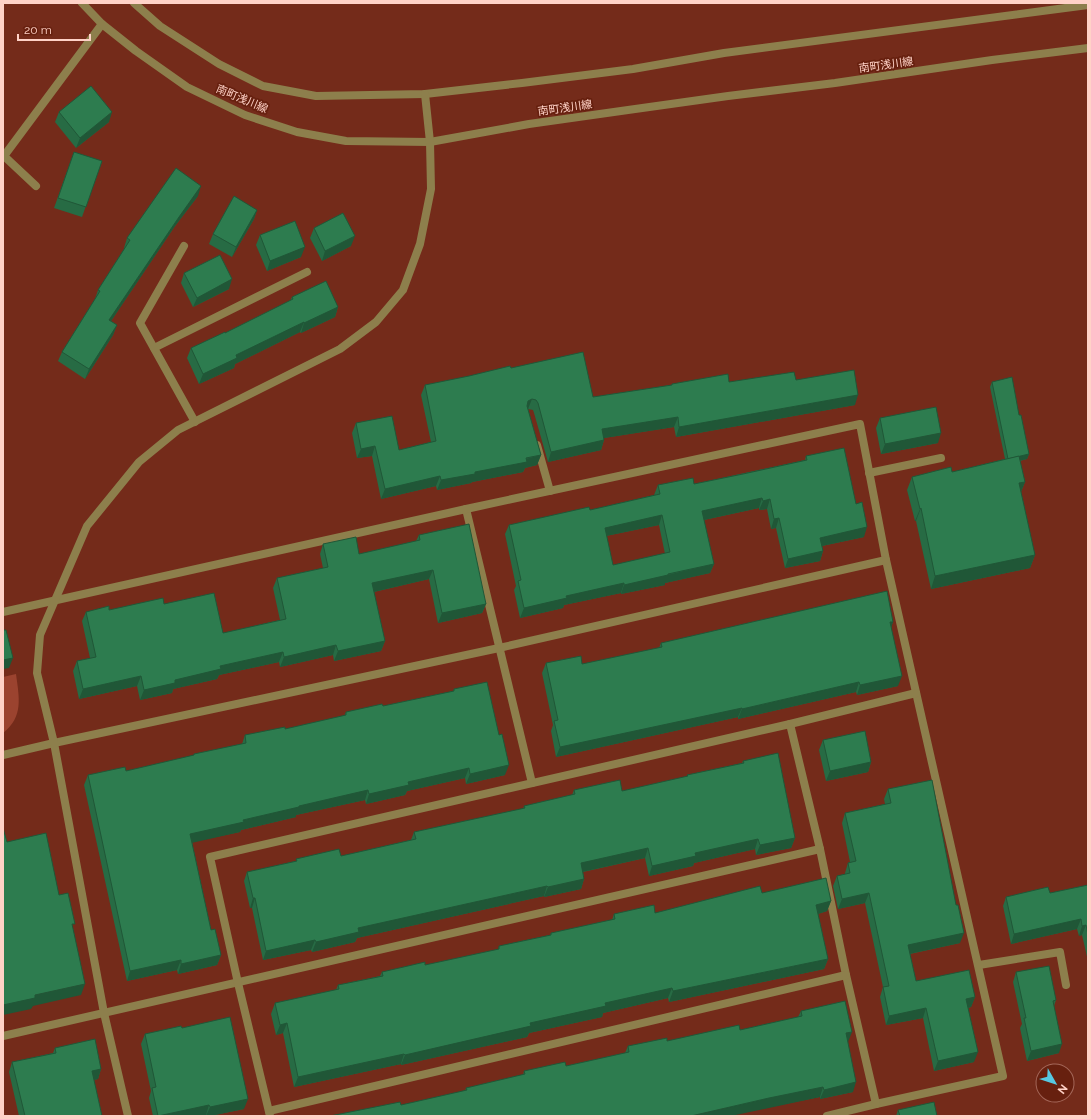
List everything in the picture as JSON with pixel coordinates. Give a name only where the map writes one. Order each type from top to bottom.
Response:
[{"type":"street","name":"南町浅川線","points":[[82,3],[102,24],[136,51],[187,87],[245,115],[297,132],[346,141],[430,142],[529,124],[1088,48]]},
{"type":"street","name":"南町浅川線","points":[[134,3],[160,26],[219,64],[263,86],[316,96],[425,94],[632,69],[724,53],[1088,6]]},
{"type":"street","points":[[36,186],[4,156],[102,24]]},
{"type":"street","points":[[128,1116],[104,1013],[54,742],[37,673],[40,635],[87,526],[139,462],[178,430],[340,349],[376,322],[403,290],[420,244],[431,190],[430,142],[425,94]]},
{"type":"street","points":[[184,246],[140,323],[195,422]]},
{"type":"street","points":[[154,348],[307,272]]},
{"type":"street","points":[[3,612],[466,508],[860,424],[886,560],[1004,1076],[827,1116]]},
{"type":"street","points":[[535,437],[550,491]]},
{"type":"street","points":[[869,473],[942,458]]},
{"type":"street","points":[[466,508],[532,783]]},
{"type":"street","points":[[3,755],[54,742],[499,648],[886,560]]},
{"type":"street","points":[[846,975],[270,1113],[238,983],[210,857],[790,724],[916,693]]},
{"type":"street","points":[[790,724],[820,849],[846,975],[876,1104]]},
{"type":"street","points":[[3,1036],[820,849]]},
{"type":"street","points":[[979,965],[1060,952],[1066,985]]},
{"type":"shaded area","points":[[16,674],[19,699],[17,713],[10,727],[3,733],[3,677]]},
{"type":"building","points":[[91,86],[112,112],[80,138],[59,112]]},
{"type":"building","points":[[74,152],[102,161],[86,207],[58,198]]},
{"type":"building","points":[[176,168],[201,186],[109,320],[117,325],[89,369],[62,352],[100,291],[98,290],[130,240],[127,238]]},
{"type":"building","points":[[234,196],[257,210],[236,247],[213,234]]},
{"type":"building","points":[[343,213],[355,236],[325,251],[314,228]]},
{"type":"building","points":[[295,221],[305,247],[270,261],[260,235]]},
{"type":"building","points":[[220,255],[232,279],[197,298],[184,273]]},
{"type":"building","points":[[326,281],[338,307],[236,355],[237,358],[203,374],[191,348],[225,333],[293,299],[292,297]]},
{"type":"building","points":[[583,352],[593,397],[672,385],[728,374],[729,382],[794,372],[796,380],[854,370],[858,395],[679,427],[678,417],[602,429],[604,440],[551,452],[538,403],[536,400],[532,399],[528,401],[527,406],[541,455],[526,458],[527,462],[475,472],[475,474],[441,480],[440,476],[385,489],[375,446],[361,449],[356,423],[392,416],[399,450],[436,441],[425,385],[510,366],[511,368]]},
{"type":"building","points":[[1012,377],[1019,415],[1021,415],[1029,454],[1008,459],[992,382]]},
{"type":"building","points":[[936,407],[941,433],[885,444],[880,418]]},
{"type":"building","points":[[844,448],[856,504],[862,502],[867,527],[820,538],[823,551],[788,559],[779,518],[774,519],[770,499],[763,501],[762,498],[702,511],[714,564],[624,585],[624,583],[566,596],[567,598],[524,608],[518,581],[521,580],[509,525],[589,507],[590,510],[660,494],[658,485],[693,478],[694,484],[807,460],[806,456]],"holes":[[[662,515],[670,552],[613,565],[605,528]]]},
{"type":"building","points":[[1019,456],[1025,482],[1019,483],[1035,555],[935,576],[921,508],[920,509],[912,477],[951,467],[952,472]]},
{"type":"building","points":[[469,524],[486,604],[442,613],[433,570],[372,583],[385,641],[338,651],[336,645],[284,657],[283,652],[220,666],[221,669],[175,680],[175,683],[144,690],[141,676],[83,689],[77,661],[96,657],[86,612],[109,606],[109,610],[163,598],[164,604],[214,593],[223,633],[286,619],[277,578],[328,567],[323,544],[356,537],[359,554],[420,540],[419,535]]},
{"type":"building","points":[[887,591],[893,622],[890,622],[902,676],[860,685],[859,682],[742,709],[560,747],[554,721],[558,720],[546,663],[581,656],[582,664],[662,647],[661,643]]},
{"type":"building","points":[[3,630],[6,630],[13,658],[3,660]]},
{"type":"building","points":[[487,682],[499,735],[502,734],[509,765],[470,774],[469,768],[408,782],[409,785],[369,794],[368,790],[243,820],[244,822],[190,834],[211,930],[215,929],[221,955],[181,964],[181,960],[130,971],[88,775],[125,767],[126,771],[246,743],[245,735],[285,727],[285,729],[346,715],[346,712],[454,691],[454,689]]},
{"type":"building","points":[[865,731],[871,762],[830,771],[823,740]]},
{"type":"building","points":[[778,753],[795,838],[760,845],[758,839],[695,853],[696,856],[652,866],[648,848],[581,863],[584,879],[358,928],[359,932],[316,942],[315,940],[266,951],[255,898],[253,898],[247,872],[297,861],[296,859],[339,849],[341,856],[416,839],[414,832],[525,808],[524,806],[575,794],[574,790],[620,780],[622,791],[744,763],[743,761]]},
{"type":"building","points":[[932,780],[956,905],[958,905],[964,933],[908,945],[916,981],[969,970],[975,997],[966,999],[978,1052],[938,1061],[926,1008],[889,1016],[883,987],[889,986],[869,893],[842,899],[837,876],[850,873],[848,863],[856,861],[845,813],[891,803],[888,789]]},
{"type":"building","points":[[3,828],[7,842],[46,833],[59,895],[68,893],[75,924],[72,924],[85,984],[35,995],[35,998],[3,1005]]},
{"type":"building","points":[[826,878],[831,901],[816,905],[828,959],[673,991],[672,988],[605,1003],[606,1006],[530,1023],[531,1026],[405,1055],[298,1077],[287,1023],[280,1025],[275,1003],[339,989],[338,985],[383,976],[382,972],[425,962],[425,965],[499,949],[499,946],[615,919],[614,914],[654,905],[655,913],[760,886],[762,893]]},
{"type":"building","points":[[1088,885],[1088,935],[1086,925],[1082,926],[1081,919],[1014,934],[1006,897],[1048,887],[1050,893]]},
{"type":"building","points":[[1049,966],[1056,1000],[1053,1001],[1062,1044],[1031,1051],[1024,1018],[1026,1018],[1016,972]]},
{"type":"building","points":[[845,1001],[852,1032],[846,1033],[856,1082],[824,1090],[823,1087],[691,1116],[330,1116],[400,1102],[401,1105],[467,1090],[466,1088],[525,1074],[524,1071],[565,1062],[566,1066],[629,1052],[628,1046],[667,1038],[667,1041],[739,1025],[740,1030],[802,1016],[801,1011]]},
{"type":"building","points":[[230,1017],[248,1099],[210,1107],[209,1105],[158,1116],[152,1088],[156,1087],[145,1034],[181,1026],[182,1028]]},
{"type":"building","points":[[95,1039],[101,1069],[92,1071],[102,1116],[25,1116],[12,1062],[56,1053],[55,1048]]},
{"type":"building","points":[[934,1102],[937,1116],[900,1116],[898,1110]]}]
